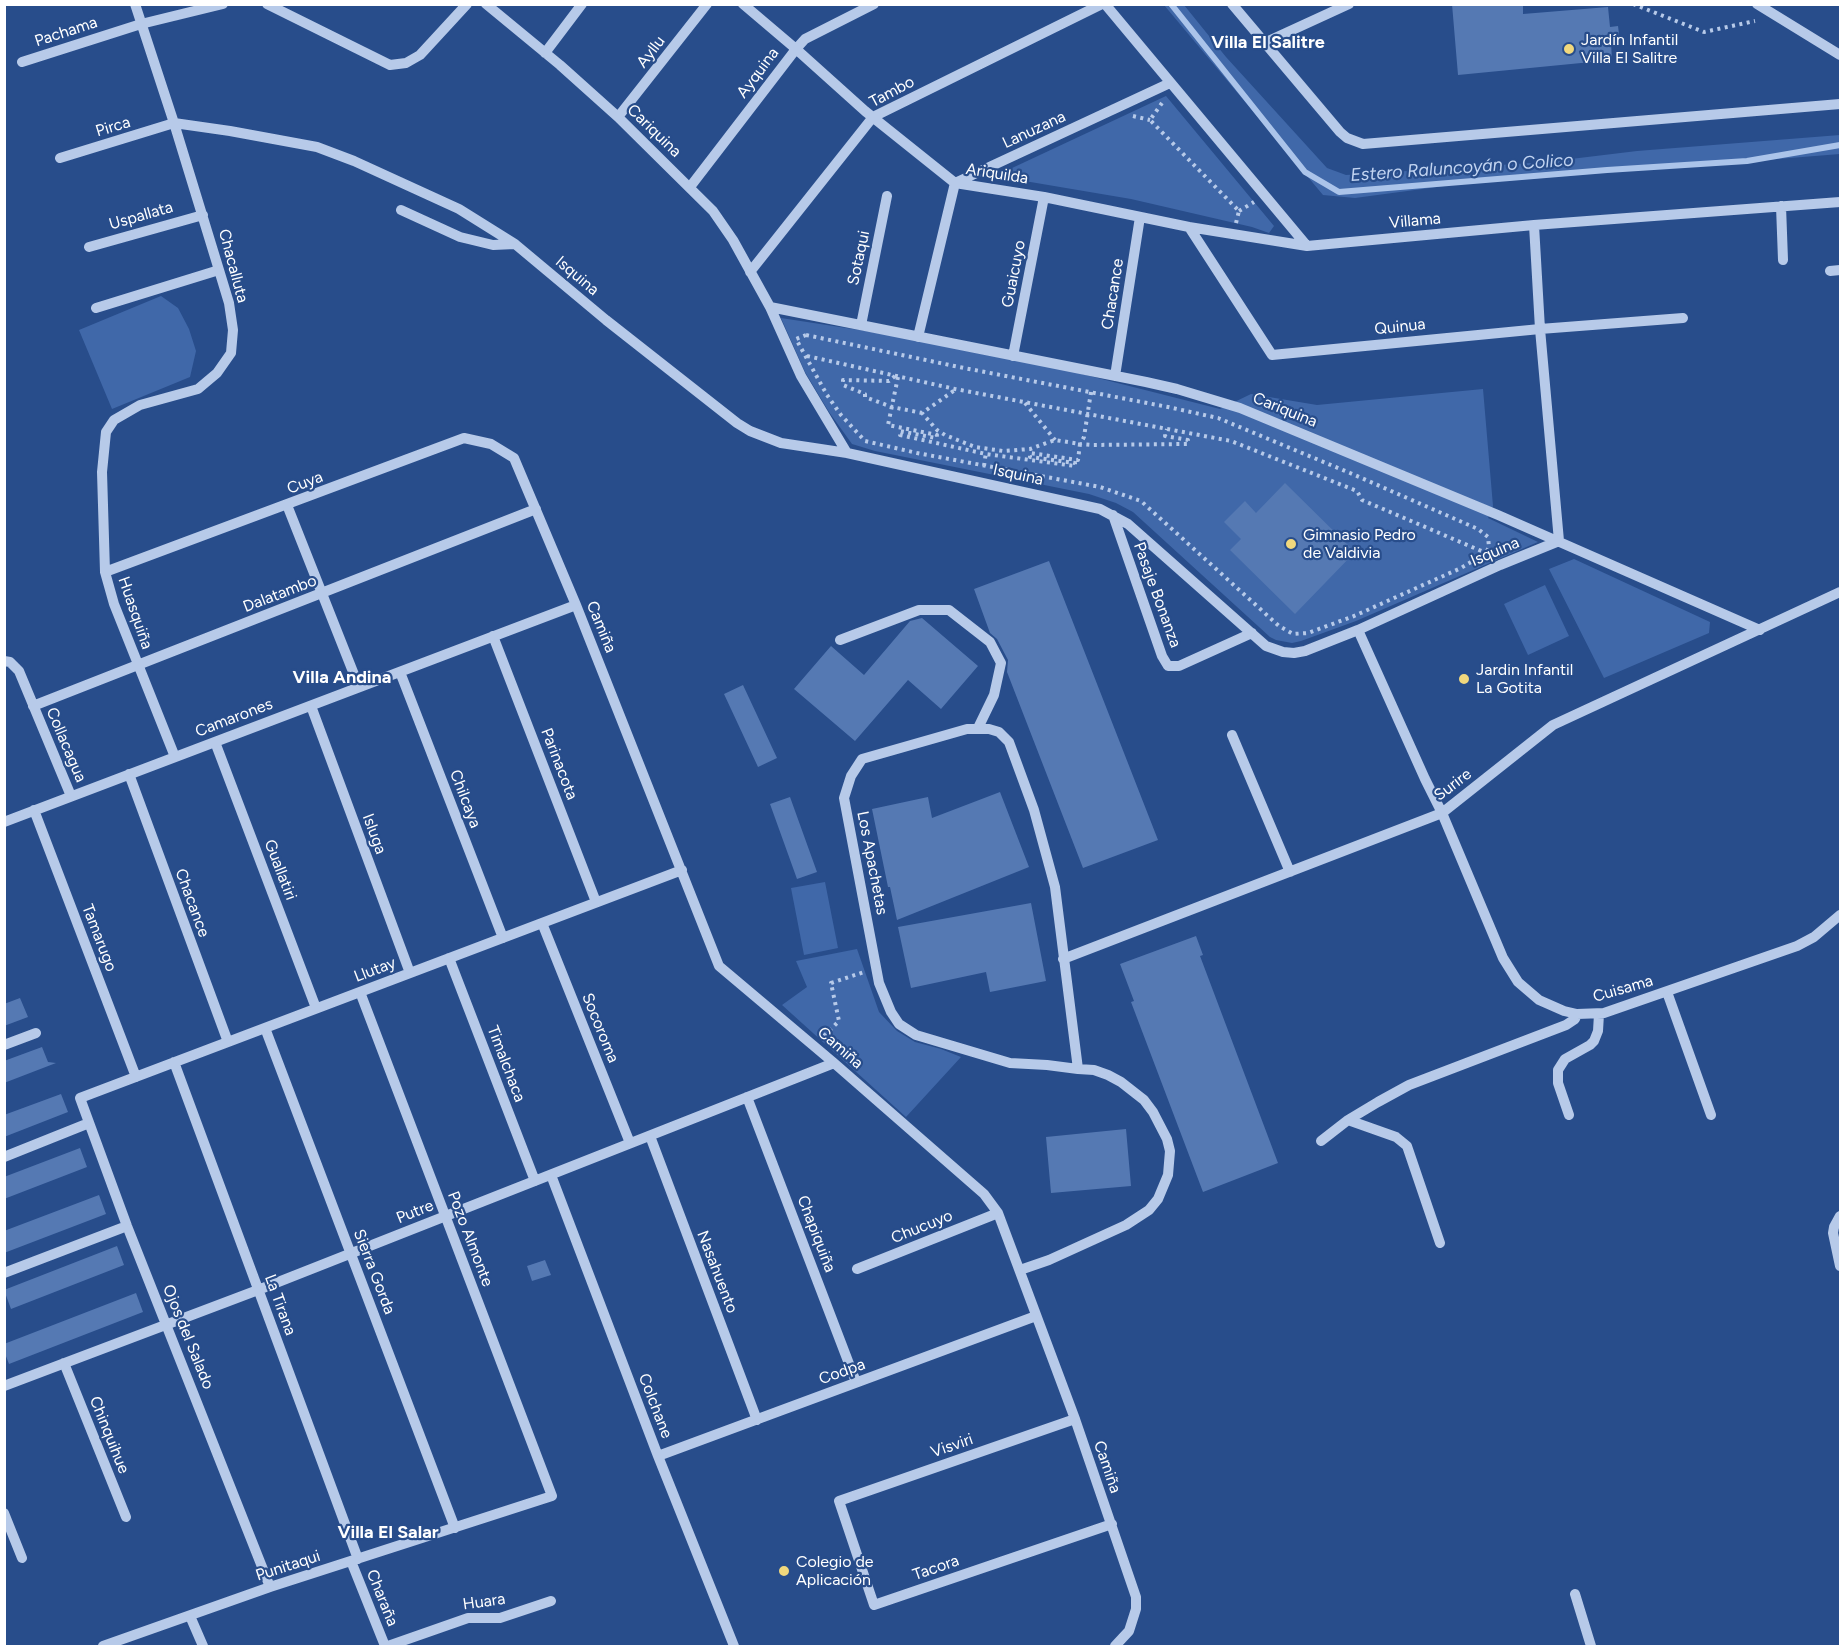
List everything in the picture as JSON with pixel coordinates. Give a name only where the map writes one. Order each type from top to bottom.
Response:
[{"type":"street","name":"Chacalluta","points":[[102,472],[106,432],[114,420],[140,405],[198,389],[217,373],[231,353],[233,330],[229,303],[135,4]]},
{"type":"street","name":"Pachama","points":[[22,62],[141,24],[223,4]]},
{"type":"street","points":[[267,4],[390,65],[406,63],[420,55],[467,4]]},
{"type":"street","name":"Cariquina","points":[[486,4],[618,117],[713,211],[733,240],[770,307],[801,376],[847,453]]},
{"type":"street","points":[[544,53],[582,4]]},
{"type":"street","name":"Ayllu","points":[[618,117],[707,4]]},
{"type":"street","name":"Ariquilda","points":[[743,4],[873,117],[955,183],[1044,197],[1189,227],[1307,246]]},
{"type":"street","name":"Ayquina","points":[[690,187],[805,39],[874,4]]},
{"type":"street","points":[[1103,4],[1167,85],[1307,246]]},
{"type":"street","name":"Tambo","points":[[750,272],[873,117],[1103,4]]},
{"type":"street","points":[[1232,4],[1340,132],[1347,138],[1364,144],[1840,104]]},
{"type":"street","points":[[1264,44],[1349,4]]},
{"type":"street","points":[[1757,4],[1840,55]]},
{"type":"street","name":"Lanuzana","points":[[955,183],[1167,85]]},
{"type":"street","name":"Pirca","points":[[60,158],[174,123]]},
{"type":"street","name":"Isquina","points":[[174,123],[317,147],[354,161],[459,209],[515,244],[606,320],[744,427],[763,438],[847,453],[1086,505],[1113,515],[1142,535],[1266,646],[1274,650],[1294,653],[1305,651],[1359,630],[1500,565],[1559,541]]},
{"type":"street","points":[[918,337],[955,183]]},
{"type":"street","name":"Sotaqui","points":[[861,325],[887,196]]},
{"type":"street","name":"Guaicuyo","points":[[1013,356],[1044,197]]},
{"type":"street","name":"Villama","points":[[1307,246],[1534,225],[1840,202]]},
{"type":"street","points":[[1781,206],[1783,260]]},
{"type":"street","points":[[401,210],[460,237],[493,245],[515,244]]},
{"type":"street","name":"Uspallata","points":[[89,247],[202,214]]},
{"type":"street","name":"Chacance","points":[[1115,376],[1140,217]]},
{"type":"street","points":[[1534,225],[1540,329],[1559,541]]},
{"type":"street","name":"Quinua","points":[[1189,227],[1272,355],[1540,329],[1683,318]]},
{"type":"street","points":[[96,308],[219,270]]},
{"type":"street","name":"Cariquina","points":[[770,307],[1177,389],[1240,408],[1559,541],[1760,630]]},
{"type":"street","name":"Cuya","points":[[105,572],[464,438],[491,444],[514,458]]},
{"type":"street","name":"Camiña","points":[[514,458],[576,605],[719,966],[984,1194],[998,1213],[1075,1419],[1136,1597],[1136,1609],[1130,1631],[1115,1647]]},
{"type":"street","name":"Huasquiña","points":[[102,472],[105,572],[114,604],[175,757]]},
{"type":"street","points":[[287,505],[358,687]]},
{"type":"street","name":"Dalatambo","points":[[33,706],[536,509]]},
{"type":"street","name":"Pasaje Bonanza","points":[[1113,515],[1162,656],[1168,666],[1179,666],[1252,633]]},
{"type":"street","name":"Surire","points":[[1063,959],[1442,813],[1553,725],[1840,592]]},
{"type":"street","name":"Camarones","points":[[4,822],[576,605]]},
{"type":"street","points":[[840,640],[919,610],[950,610],[990,642],[1001,663],[994,694],[978,728],[999,732],[1009,742],[1034,810],[1055,887],[1078,1069]]},
{"type":"street","name":"Cuisama","points":[[1359,630],[1510,971],[1523,987],[1539,1000],[1551,1007],[1577,1014],[1599,1014],[1797,946],[1814,937],[1840,915]]},
{"type":"street","name":"Parinacota","points":[[493,636],[596,902]]},
{"type":"street","name":"Collacagua","points":[[4,661],[10,662],[19,671],[71,796]]},
{"type":"street","name":"Chilcaya","points":[[400,672],[503,938]]},
{"type":"street","name":"Isluga","points":[[311,706],[410,973]]},
{"type":"street","name":"Los Apachetas","points":[[978,728],[967,729],[862,759],[851,776],[844,798],[879,983],[891,1012],[899,1024],[916,1035],[1010,1063],[1094,1070],[1108,1075],[1144,1100],[1167,1139],[1170,1151],[1168,1175],[1158,1199],[1149,1210],[1138,1218],[1049,1260],[1020,1270]]},
{"type":"street","points":[[1232,735],[1290,872]]},
{"type":"street","name":"Guallatiri","points":[[215,742],[316,1008]]},
{"type":"street","name":"Chacance","points":[[129,774],[228,1042]]},
{"type":"street","name":"Tamarugo","points":[[34,810],[136,1077]]},
{"type":"street","name":"Llutay","points":[[80,1098],[681,870]]},
{"type":"street","name":"Socoroma","points":[[542,923],[630,1143]]},
{"type":"street","name":"Timalchaca","points":[[449,958],[535,1181]]},
{"type":"street","name":"Pozo Almonte","points":[[360,992],[552,1496]]},
{"type":"street","points":[[1667,992],[1711,1115]]},
{"type":"street","points":[[1321,1141],[1348,1120],[1409,1085],[1566,1025],[1575,1019],[1577,1014]]},
{"type":"street","points":[[1569,1115],[1558,1083],[1558,1070],[1565,1059],[1594,1041],[1598,1031],[1599,1014]]},
{"type":"street","name":"Sierra Gorda","points":[[265,1028],[455,1528]]},
{"type":"street","points":[[4,1045],[36,1033]]},
{"type":"street","name":"La Tirana","points":[[174,1062],[354,1560]]},
{"type":"street","name":"Putre","points":[[4,1386],[258,1290],[834,1063]]},
{"type":"street","name":"Chapiquiña","points":[[747,1097],[856,1383]]},
{"type":"street","name":"Ojos del Salado","points":[[80,1098],[270,1587]]},
{"type":"street","points":[[1348,1120],[1396,1137],[1407,1146],[1440,1243]]},
{"type":"street","points":[[4,1157],[89,1124]]},
{"type":"street","name":"Nasahuento","points":[[650,1136],[757,1420]]},
{"type":"street","name":"Colchane","points":[[551,1175],[658,1456],[734,1647]]},
{"type":"street","name":"Chucuyo","points":[[857,1269],[998,1213]]},
{"type":"street","points":[[1840,1216],[1833,1233],[1840,1266]]},
{"type":"street","points":[[4,1273],[128,1226]]},
{"type":"street","name":"Codpa","points":[[658,1456],[1036,1316]]},
{"type":"street","name":"Chinquihue","points":[[64,1363],[126,1517]]},
{"type":"street","name":"Visviri","points":[[839,1501],[1075,1419]]},
{"type":"street","name":"Punitaqui","points":[[103,1647],[270,1587],[552,1496]]},
{"type":"street","name":"Tacora","points":[[839,1501],[874,1605],[1112,1524]]},
{"type":"street","points":[[4,1513],[22,1558]]},
{"type":"street","name":"Charaña","points":[[354,1560],[387,1647]]},
{"type":"street","points":[[1575,1594],[1591,1647]]},
{"type":"street","name":"Huara","points":[[387,1647],[468,1617],[500,1618],[551,1601]]},
{"type":"street","points":[[190,1616],[202,1647]]},
{"type":"path","points":[[1634,4],[1704,32],[1755,21],[1765,26]]},
{"type":"path","points":[[1167,85],[1166,96],[1150,120],[1239,211]]},
{"type":"path","points":[[1243,228],[1235,226],[1239,211],[1257,200]]},
{"type":"path","points":[[806,335],[921,360],[1091,392],[1218,418],[1478,529],[1488,537],[1489,547],[1486,553],[1461,568],[1354,616],[1308,633],[1293,634],[1279,626],[1141,501],[1100,487],[865,441],[841,415],[827,395],[796,339],[806,335]]},
{"type":"path","points":[[806,356],[956,389],[1231,441],[1357,491],[1362,500],[1486,553],[1500,565]]},
{"type":"path","points":[[896,376],[888,425],[937,435],[936,438],[900,431],[900,435],[1075,466],[1076,463],[1030,457],[1030,453],[1078,460],[1091,392]]},
{"type":"path","points":[[896,376],[889,381],[843,380],[843,385],[865,394],[865,397],[892,407],[922,413],[945,435],[986,451],[1030,449],[1055,440],[1090,445],[1188,444],[1188,440],[1165,436],[1167,429]]},
{"type":"path","points":[[922,413],[956,389]]},
{"type":"path","points":[[1024,402],[1055,440]]},
{"type":"path","points":[[984,466],[986,451]]},
{"type":"path","points":[[814,1046],[838,1021],[831,983],[876,968]]},
{"type":"shaded area","points":[[1164,5],[1184,5],[1226,57],[1327,168],[1346,175],[1546,162],[1637,151],[1840,135],[1840,154],[1452,185],[1355,198],[1323,195]]},
{"type":"shaded area","points":[[1166,96],[1274,226],[1269,233],[1131,199],[995,176]]},
{"type":"shaded area","points":[[161,296],[178,308],[189,329],[196,351],[190,377],[112,409],[79,330]]},
{"type":"shaded area","points":[[781,318],[879,333],[1074,372],[1220,409],[1251,394],[1317,405],[1483,389],[1493,506],[1488,518],[1538,542],[1356,621],[1301,641],[1292,643],[1276,640],[1133,512],[1116,503],[1089,494],[875,451],[852,444],[805,372]]},
{"type":"shaded area","points":[[1574,559],[1710,622],[1709,633],[1604,678],[1549,569]]},
{"type":"shaded area","points":[[1545,585],[1569,636],[1528,655],[1504,604]]},
{"type":"shaded area","points":[[825,882],[838,948],[804,955],[791,888]]},
{"type":"shaded area","points":[[857,949],[879,1012],[897,1031],[915,1042],[961,1057],[906,1117],[782,1005],[807,987],[796,961]]},
{"type":"building","points":[[1452,4],[1523,4],[1523,14],[1608,7],[1610,27],[1618,26],[1620,42],[1611,43],[1612,60],[1458,75]]},
{"type":"building","name":"Gimnasio Pedro de Valdivia","points":[[1285,483],[1355,552],[1295,614],[1230,550],[1241,539],[1224,522],[1245,501],[1256,513]]},
{"type":"building","points":[[1049,561],[1158,840],[1083,868],[1007,672],[1008,660],[997,639],[990,633],[974,589]]},
{"type":"building","points":[[922,618],[978,666],[941,709],[908,680],[855,741],[794,689],[831,646],[864,675],[910,621]]},
{"type":"building","points":[[743,685],[777,758],[758,767],[724,694]]},
{"type":"building","points":[[1000,792],[1029,867],[897,920],[872,809],[928,797],[932,818]]},
{"type":"building","points":[[790,797],[817,872],[797,879],[770,804]]},
{"type":"building","points":[[1031,903],[1046,981],[990,992],[986,972],[911,988],[898,927]]},
{"type":"building","points":[[1196,936],[1203,955],[1200,956],[1278,1163],[1203,1192],[1131,1002],[1134,1001],[1120,964]]},
{"type":"building","points":[[20,998],[28,1017],[4,1026],[4,1004]]},
{"type":"building","points":[[42,1047],[48,1062],[56,1063],[4,1083],[4,1061]]},
{"type":"building","points":[[61,1094],[68,1112],[4,1137],[4,1115]]},
{"type":"building","points":[[1126,1129],[1131,1186],[1051,1193],[1046,1137]]},
{"type":"building","points":[[80,1148],[87,1167],[4,1199],[4,1177]]},
{"type":"building","points":[[99,1195],[106,1214],[4,1253],[4,1231]]},
{"type":"building","points":[[117,1246],[124,1265],[11,1309],[4,1290]]},
{"type":"building","points":[[545,1260],[551,1275],[532,1281],[527,1266]]},
{"type":"building","points":[[136,1293],[143,1312],[9,1364],[4,1344]]},
{"type":"waterway","name":"Estero Raluncoyán o Colico","points":[[1171,4],[1305,172],[1339,192],[1747,161],[1840,145]]},
{"type":"place","name":"Jardín Infantil Villa El Salitre","points":[[1569,49]]},
{"type":"place","name":"Gimnasio Pedro de Valdivia","points":[[1291,544]]},
{"type":"place","name":"Jardin Infantil La Gotita","points":[[1464,679]]},
{"type":"place","name":"Colegio de Aplicación","points":[[784,1571]]},
{"type":"district","name":"Villa El Salitre","points":[[1268,43]]},
{"type":"district","name":"Villa Andina","points":[[342,678]]},
{"type":"district","name":"Villa El Salar","points":[[388,1533]]}]
